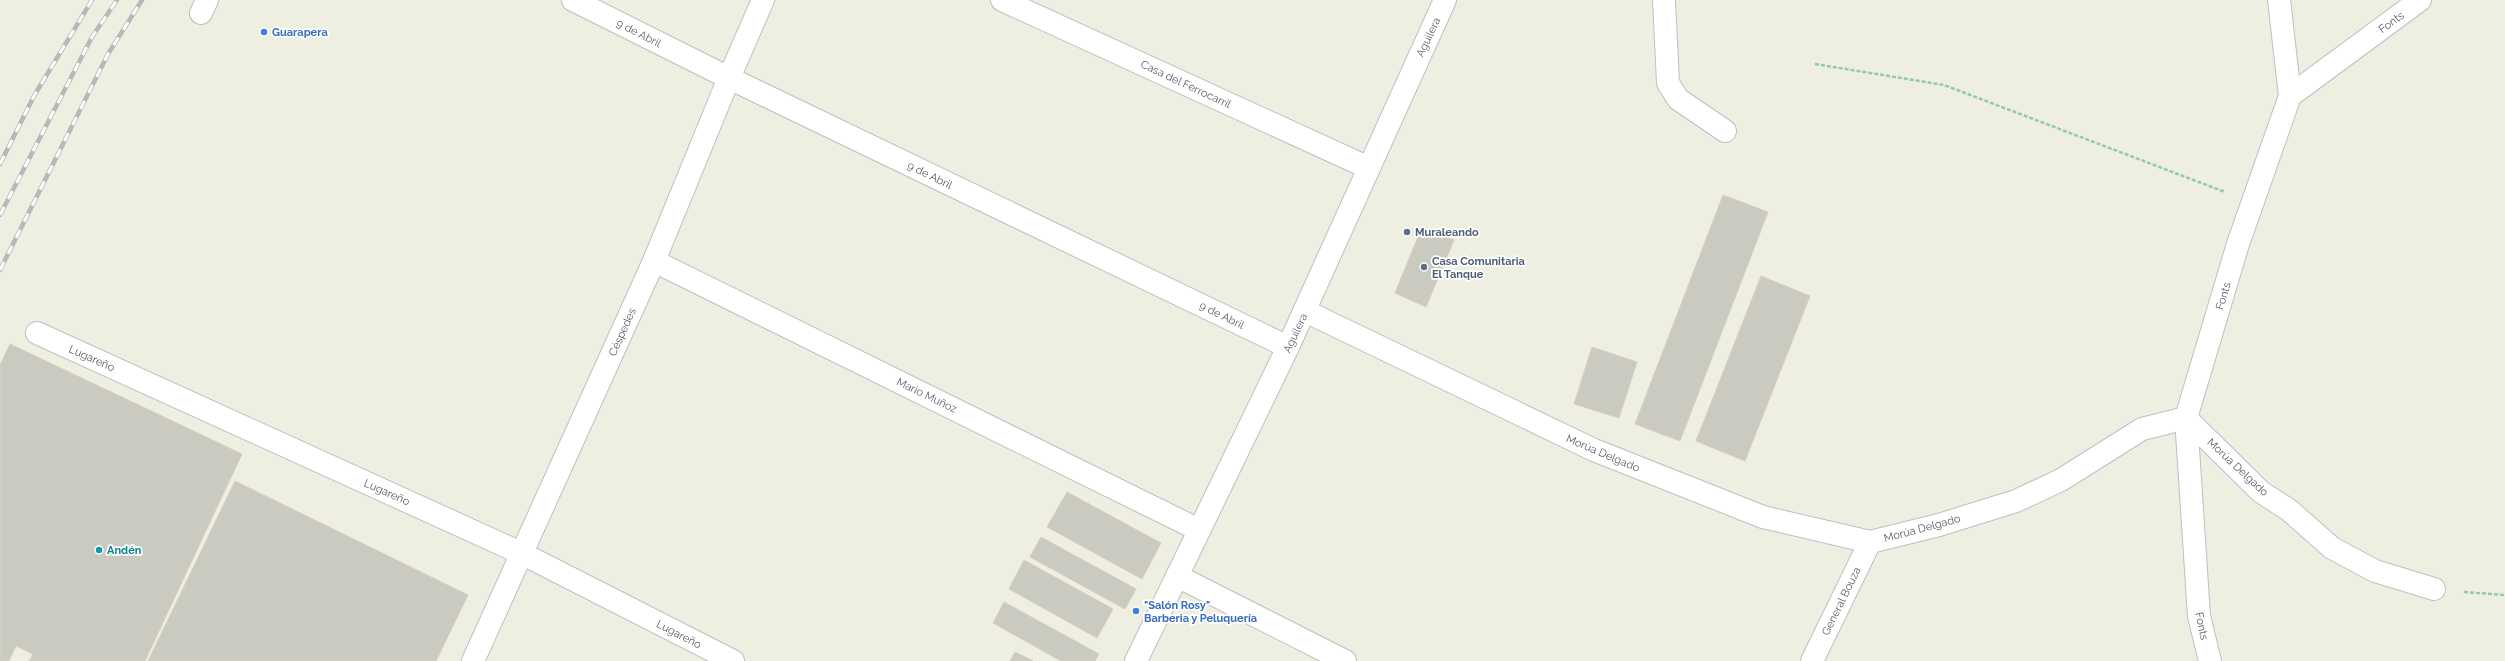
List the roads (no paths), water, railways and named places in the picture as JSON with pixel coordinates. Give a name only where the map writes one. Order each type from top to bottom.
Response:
[{"type":"street","name":"9 de Abril","points":[[573,0],[729,78],[1288,348]]},
{"type":"street","name":"Céspedes","points":[[473,661],[523,554],[654,261],[729,78],[763,0]]},
{"type":"street","name":"Casa del Ferrocarril","points":[[1002,0],[1369,168]]},
{"type":"street","name":"Aguilera","points":[[1136,661],[1288,348],[1445,0]]},
{"type":"street","points":[[1664,0],[1668,83],[1678,99],[1725,131]]},
{"type":"street","points":[[2279,0],[2290,96]]},
{"type":"street","name":"Fonts","points":[[2210,661],[2198,616],[2186,418],[2253,202],[2290,96],[2420,0]]},
{"type":"street","name":"Mario Muñoz","points":[[654,261],[1199,530]]},
{"type":"street","name":"Morúa Delgado","points":[[1305,311],[1594,450],[1763,517],[1870,542],[1939,525],[2016,501],[2061,480],[2142,429],[2186,418],[2261,492],[2289,510],[2332,548],[2375,571],[2434,589]]},
{"type":"street","name":"Lugareño","points":[[38,333],[523,554],[733,661]]},
{"type":"street","name":"General Bouza","points":[[1812,661],[1870,542]]},
{"type":"street","points":[[1176,576],[1345,661]]},
{"type":"railway","points":[[0,164],[34,96],[92,0]]},
{"type":"railway","points":[[0,215],[92,37],[117,0]]},
{"type":"railway","points":[[0,270],[108,54],[142,0]]},
{"type":"place","name":"Guarapera","points":[[264,32]]},
{"type":"place","name":"Muraleando","points":[[1407,232]]},
{"type":"place","name":"Casa Comunitaria El Tanque","points":[[1424,267]]},
{"type":"place","name":"Andén","points":[[99,550]]},
{"type":"place","name":"\"Salón Rosy\" Barberia y Peluquería","points":[[1136,611]]}]
